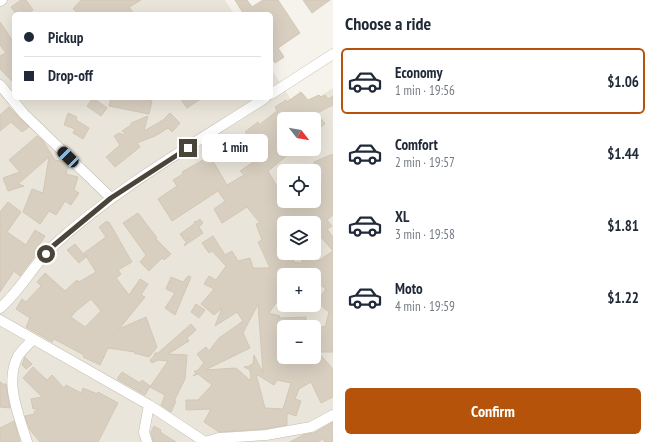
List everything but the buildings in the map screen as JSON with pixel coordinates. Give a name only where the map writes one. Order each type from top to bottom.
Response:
[{"type":"street","points":[[273,93],[333,54]]},
{"type":"street","points":[[0,87],[24,114],[111,198]]},
{"type":"street","points":[[0,308],[10,299],[53,246],[111,198],[262,100]]},
{"type":"street","points":[[0,320],[149,405],[205,442],[219,438],[284,433],[311,427],[333,415]]},
{"type":"street","points":[[26,442],[14,394],[12,374],[18,356],[33,340]]},
{"type":"street","points":[[147,442],[144,432],[149,405]]},
{"type":"shaded area","points":[[0,0],[225,0],[233,12],[12,12],[12,100],[273,100],[273,72],[298,110],[333,88],[333,442],[0,442]]},
{"type":"route","points":[[46,254],[53,246],[111,198],[188,148]]}]
